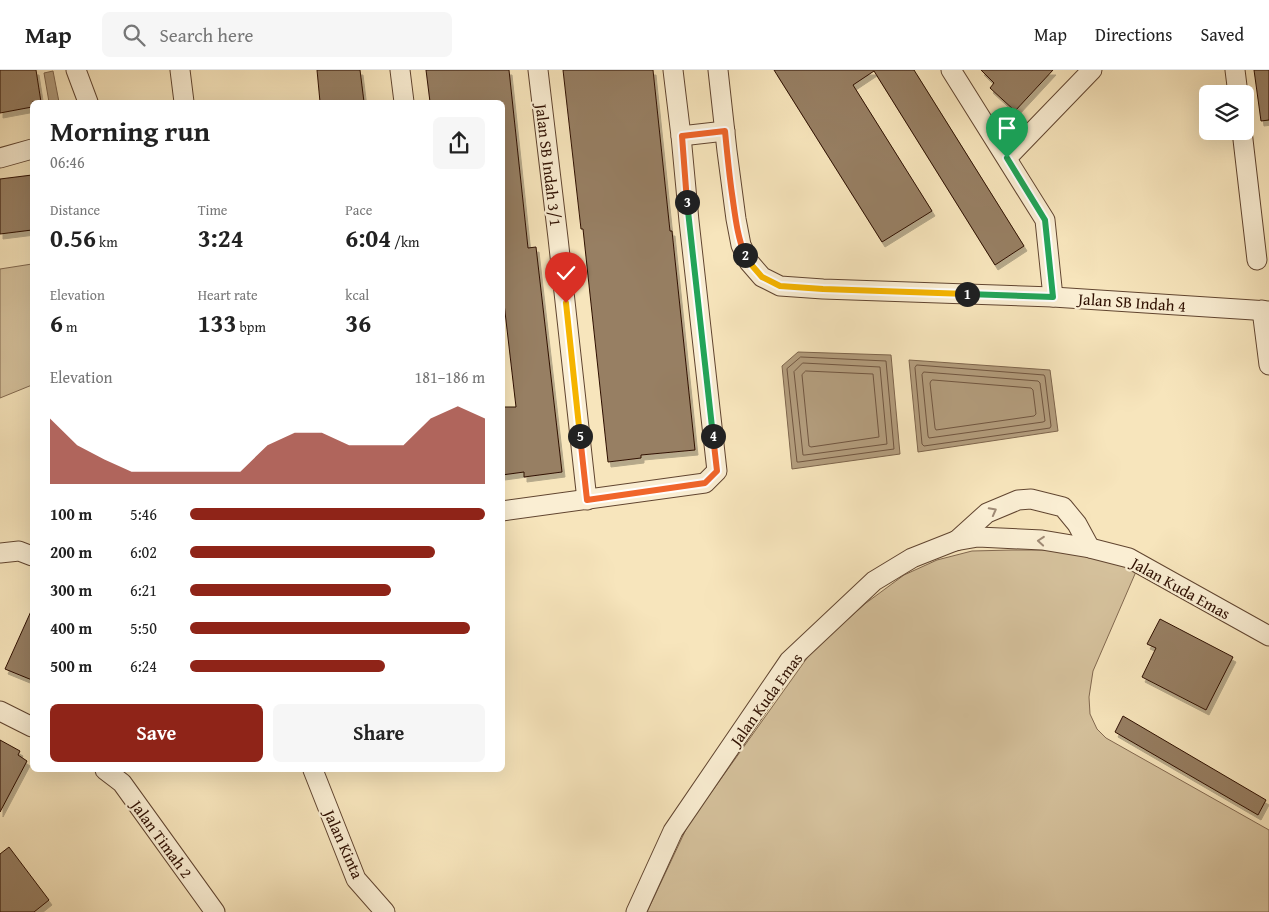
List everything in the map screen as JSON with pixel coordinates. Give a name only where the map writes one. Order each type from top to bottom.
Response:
[{"type":"street","points":[[76,70],[87,100]]},
{"type":"street","points":[[180,70],[184,100]]},
{"type":"street","points":[[400,70],[404,100]]},
{"type":"street","name":"Jalan SB Indah 3/1","points":[[538,70],[587,500]]},
{"type":"street","points":[[505,511],[705,483],[717,471],[690,230],[682,136],[673,70]]},
{"type":"street","name":"Jalan SB Indah 4","points":[[718,70],[726,151],[741,245],[749,262],[762,277],[780,286],[1053,297],[1266,311]]},
{"type":"street","points":[[951,70],[1045,220],[1053,297]]},
{"type":"street","points":[[1007,158],[1092,70]]},
{"type":"street","points":[[1235,70],[1237,85]]},
{"type":"street","points":[[682,136],[725,131]]},
{"type":"street","points":[[1243,140],[1257,260]]},
{"type":"street","points":[[0,158],[30,150]]},
{"type":"street","points":[[1266,311],[1269,365]]},
{"type":"street","name":"Jalan Kuda Emas","points":[[955,541],[987,513],[1018,500],[1031,499],[1063,507],[1077,524],[1090,548]]},
{"type":"street","name":"Jalan Kuda Emas","points":[[636,912],[673,831],[789,662],[874,581],[912,558],[955,541],[978,537],[1042,540],[1090,548],[1129,558],[1269,636]]},
{"type":"street","points":[[0,553],[19,550],[30,555]]},
{"type":"street","points":[[0,711],[30,726]]},
{"type":"street","name":"Jalan Timah 2","points":[[107,772],[122,784],[215,912]]},
{"type":"street","name":"Jalan Kinta","points":[[314,772],[356,879],[385,912]]},
{"type":"shaded area","points":[[30,264],[30,386],[0,398],[0,269]]},
{"type":"shaded area","points":[[1053,550],[1138,567],[1093,671],[1089,697],[1090,714],[1097,729],[1106,738],[1269,830],[1269,912],[647,912],[688,825],[812,651],[866,603],[904,575],[937,560],[972,551]]},
{"type":"water","points":[[53,71],[59,100],[49,100],[44,73]]},
{"type":"water","points":[[798,352],[891,355],[900,454],[792,469],[782,366]]},
{"type":"water","points":[[909,360],[1050,370],[1058,431],[918,452]]},
{"type":"building","points":[[0,70],[36,70],[41,100],[30,100],[30,107],[0,113]]},
{"type":"building","points":[[317,70],[360,70],[364,100],[320,100]]},
{"type":"building","points":[[426,70],[509,70],[528,248],[536,247],[562,472],[524,477],[524,472],[505,475],[505,407],[516,407],[505,312],[505,100],[430,100]]},
{"type":"building","points":[[563,70],[653,70],[695,450],[641,455],[641,458],[608,462],[583,229],[581,229]]},
{"type":"building","points":[[774,70],[914,70],[1024,246],[995,265],[874,71],[853,85],[932,211],[882,242]]},
{"type":"building","points":[[981,70],[1053,70],[1015,111],[990,88],[994,83]]},
{"type":"building","points":[[1254,70],[1269,70],[1269,120],[1261,121]]},
{"type":"building","points":[[30,175],[30,230],[0,234],[0,179]]},
{"type":"building","points":[[30,613],[30,679],[5,669]]},
{"type":"building","points":[[1160,619],[1233,657],[1206,710],[1142,677],[1156,648],[1147,644]]},
{"type":"building","points":[[1123,716],[1266,800],[1258,815],[1115,732]]},
{"type":"building","points":[[0,740],[20,751],[18,755],[27,761],[0,812]]},
{"type":"building","points":[[9,847],[49,900],[34,912],[0,912],[0,854]]},
{"type":"route","points":[[566,303],[587,500],[705,483],[717,471],[689,221],[682,136],[725,131],[726,151],[741,245],[749,262],[762,277],[780,286],[1053,297],[1045,220],[1007,158]]}]
